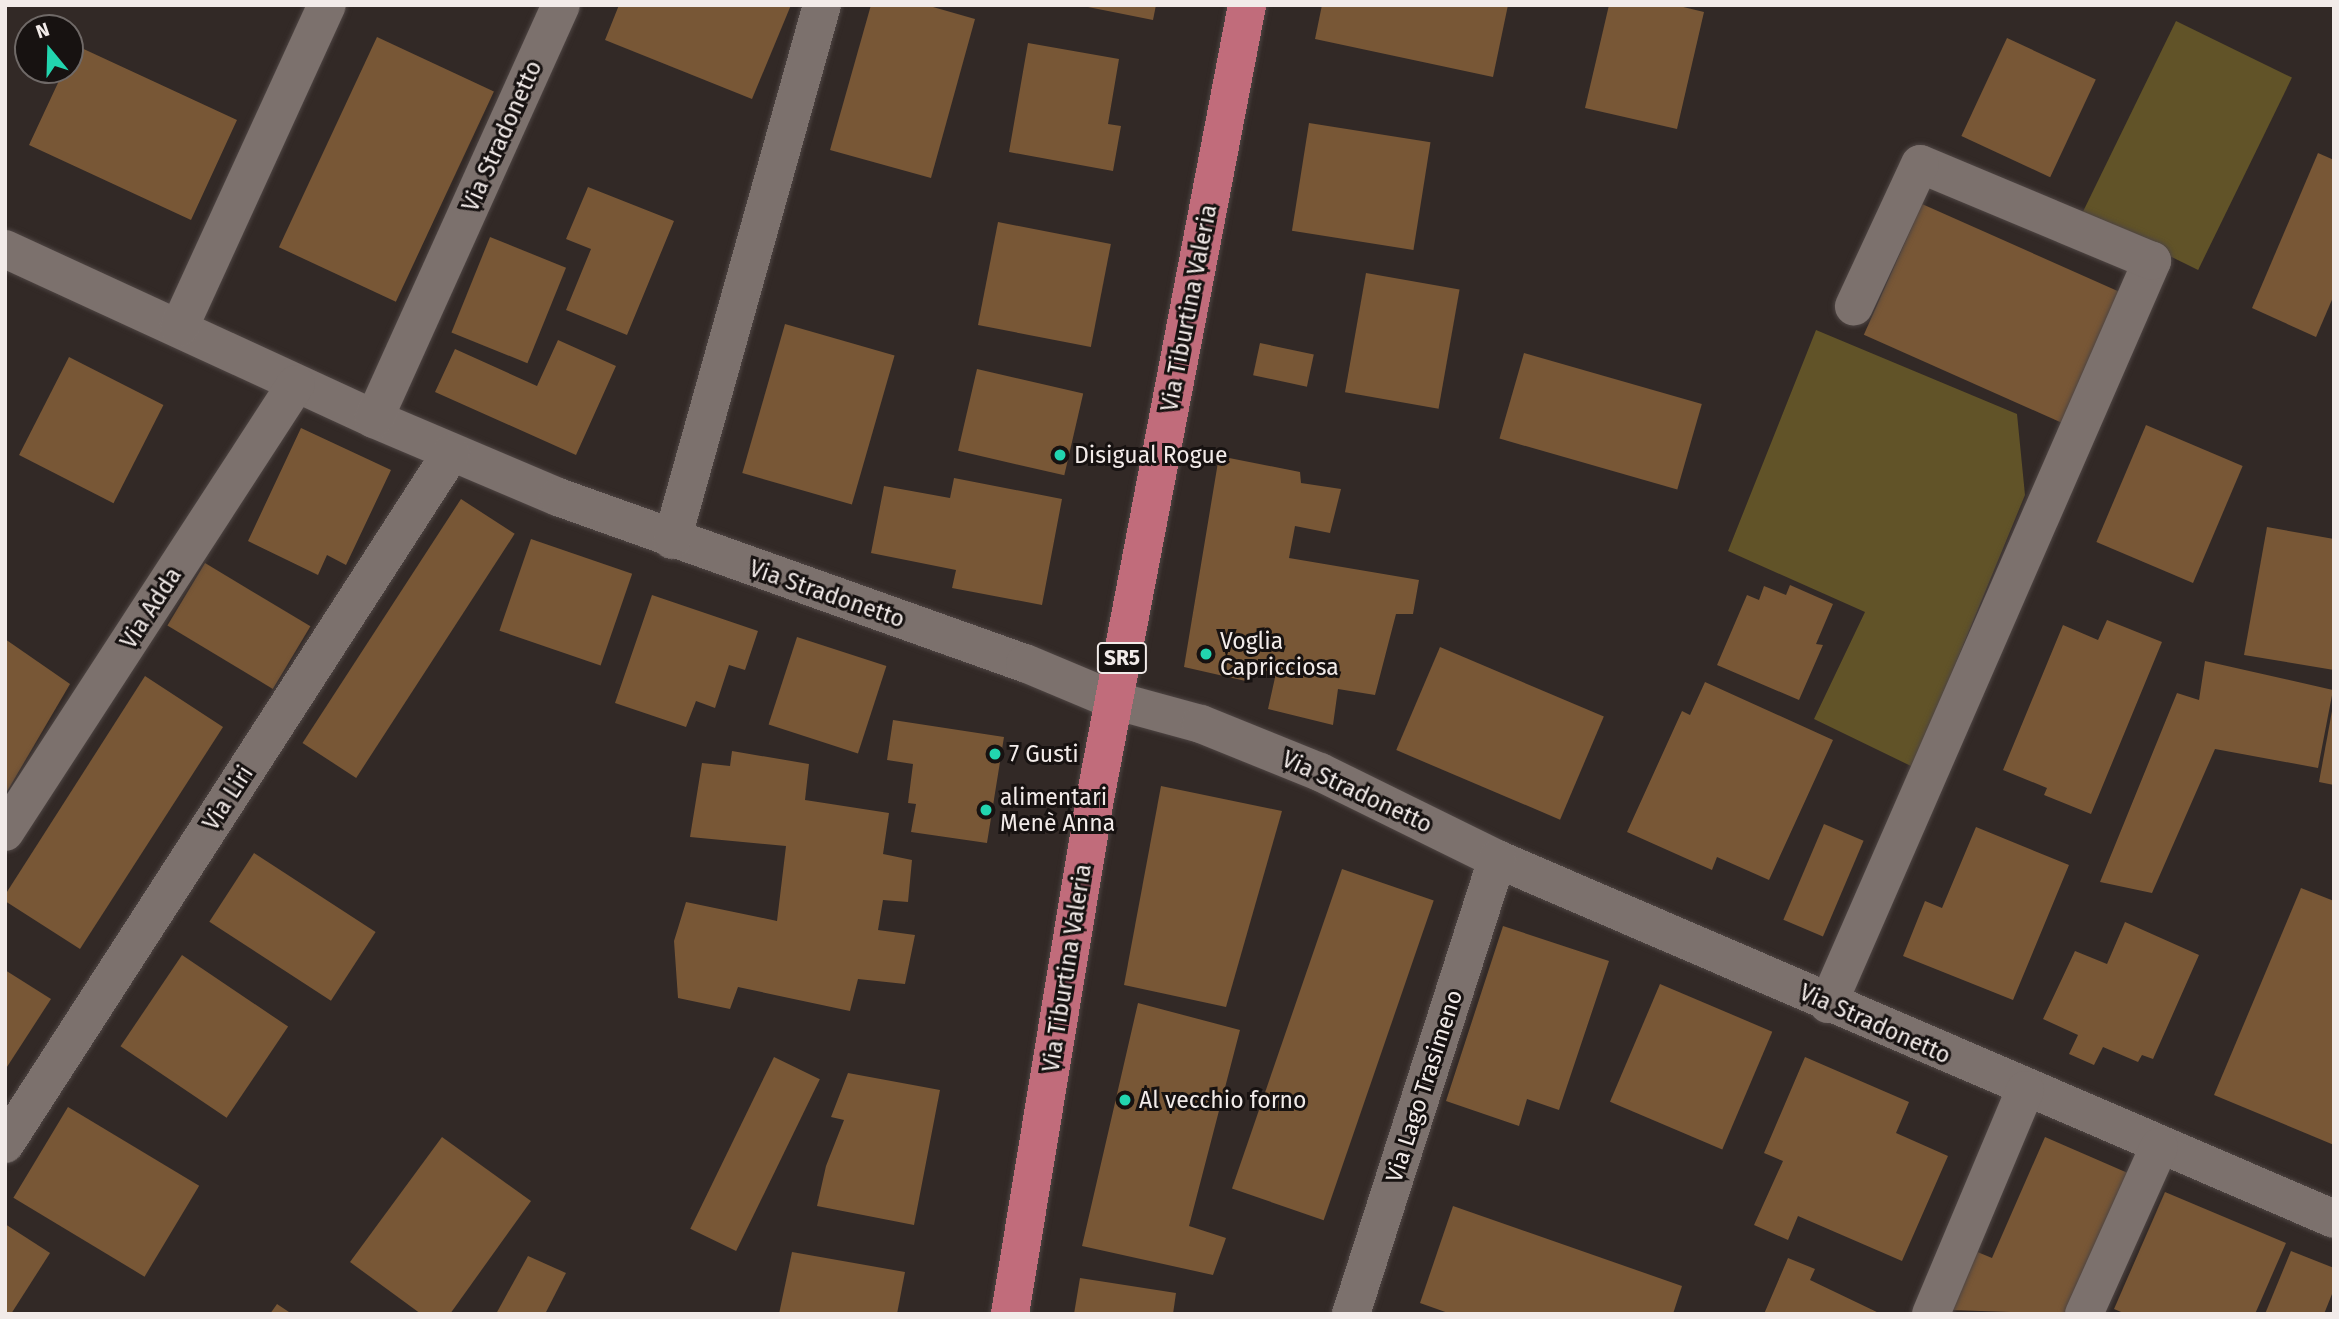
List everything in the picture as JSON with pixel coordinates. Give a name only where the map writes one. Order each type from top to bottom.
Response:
[{"type":"main road","name":"Via Tiburtina Valeria","points":[[1010,1314],[1113,700],[1247,5]]},
{"type":"street","points":[[179,328],[327,5]]},
{"type":"street","name":"Via Stradonetto","points":[[374,419],[561,5]]},
{"type":"street","points":[[672,540],[822,5]]},
{"type":"street","points":[[1828,1004],[2152,261],[1920,164],[1854,306]]},
{"type":"street","name":"Via Stradonetto","points":[[5,249],[451,453],[672,540],[1025,663],[1113,700],[1201,724],[1292,761],[1497,859],[2025,1090],[2334,1219]]},
{"type":"street","name":"Via Adda","points":[[5,832],[296,384]]},
{"type":"street","name":"Via Liri","points":[[5,1144],[451,453]]},
{"type":"street","name":"Via Lago Trasimeno","points":[[1351,1314],[1497,859]]},
{"type":"street","points":[[1931,1314],[2025,1090]]},
{"type":"street","points":[[2084,1314],[2159,1147]]},
{"type":"shaded area","points":[[2176,21],[2292,78],[2198,270],[2082,213]]},
{"type":"shaded area","points":[[1816,330],[2017,414],[2025,495],[1913,767],[1814,719],[1865,612],[1728,551]]},
{"type":"building","points":[[619,5],[791,5],[752,99],[605,40]]},
{"type":"building","points":[[871,5],[926,5],[975,19],[931,178],[830,150]]},
{"type":"building","points":[[1078,5],[1156,5],[1153,20]]},
{"type":"building","points":[[1322,5],[1508,5],[1493,77],[1315,39]]},
{"type":"building","points":[[1609,5],[1675,5],[1704,12],[1677,129],[1585,108]]},
{"type":"building","points":[[377,37],[494,92],[396,302],[279,247]]},
{"type":"building","points":[[2007,38],[2096,79],[2050,177],[1961,136]]},
{"type":"building","points":[[1028,43],[1119,59],[1108,124],[1121,126],[1113,171],[1009,152]]},
{"type":"building","points":[[84,49],[237,120],[191,220],[29,145],[57,84],[84,84]]},
{"type":"building","points":[[1309,123],[1430,142],[1413,250],[1292,231]]},
{"type":"building","points":[[2318,153],[2334,160],[2334,295],[2316,337],[2252,308]]},
{"type":"building","points":[[588,187],[674,221],[627,335],[566,310],[591,249],[566,239]]},
{"type":"building","points":[[1922,204],[2129,296],[2071,427],[1864,335]]},
{"type":"building","points":[[998,222],[1111,244],[1091,347],[978,325]]},
{"type":"building","points":[[490,237],[566,268],[527,363],[451,332]]},
{"type":"building","points":[[1366,273],[1460,289],[1439,409],[1345,392]]},
{"type":"building","points":[[785,324],[895,355],[852,504],[742,473]]},
{"type":"building","points":[[558,340],[616,366],[576,455],[435,392],[455,349],[537,386]]},
{"type":"building","points":[[1260,343],[1314,354],[1307,387],[1253,375]]},
{"type":"building","points":[[1524,353],[1702,404],[1677,490],[1499,439]]},
{"type":"building","points":[[69,357],[163,405],[114,503],[19,455]]},
{"type":"building","points":[[977,369],[1083,394],[1064,475],[958,451]]},
{"type":"building","points":[[2146,425],[2243,466],[2193,583],[2096,542]]},
{"type":"building","points":[[301,428],[391,470],[346,565],[327,555],[318,575],[248,541]]},
{"type":"building","points":[[1219,456],[1300,472],[1301,483],[1341,489],[1330,533],[1295,526],[1289,558],[1419,580],[1413,614],[1396,614],[1375,695],[1338,689],[1333,725],[1268,709],[1276,673],[1255,668],[1250,682],[1184,667]]},
{"type":"building","points":[[954,478],[1062,499],[1042,605],[952,588],[956,570],[871,553],[884,486],[950,498]]},
{"type":"building","points":[[461,499],[515,534],[356,778],[303,743]]},
{"type":"building","points":[[2267,527],[2334,539],[2334,670],[2244,655]]},
{"type":"building","points":[[531,539],[632,574],[601,666],[499,631]]},
{"type":"building","points":[[205,563],[310,626],[273,689],[167,626]]},
{"type":"building","points":[[1790,585],[1833,604],[1816,644],[1823,645],[1799,700],[1717,665],[1747,595],[1759,600],[1764,586],[1786,595]]},
{"type":"building","points":[[652,595],[758,631],[745,670],[729,665],[715,708],[696,701],[686,727],[615,703]]},
{"type":"building","points":[[2107,620],[2162,642],[2091,814],[2044,795],[2047,788],[2003,770],[2063,625],[2098,640]]},
{"type":"building","points":[[797,637],[886,666],[858,754],[769,724]]},
{"type":"building","points":[[5,639],[70,684],[5,795]]},
{"type":"building","points":[[1440,647],[1604,717],[1560,820],[1396,750]]},
{"type":"building","points":[[2205,661],[2333,690],[2318,768],[2215,749],[2152,893],[2100,882],[2177,693],[2199,700]]},
{"type":"building","points":[[145,676],[223,727],[80,949],[5,901],[5,895]]},
{"type":"building","points":[[1705,682],[1833,740],[1769,880],[1717,857],[1712,870],[1627,832],[1682,711],[1690,715]]},
{"type":"building","points":[[2334,711],[2334,785],[2319,782]]},
{"type":"building","points":[[893,720],[1004,737],[987,843],[911,832],[916,804],[908,803],[913,764],[887,760]]},
{"type":"building","points":[[732,751],[809,764],[805,800],[889,813],[883,854],[912,860],[908,902],[883,900],[878,930],[915,935],[905,984],[858,979],[850,1011],[738,987],[730,1009],[678,998],[674,941],[686,902],[777,921],[786,846],[690,837],[702,763],[730,766]]},
{"type":"building","points":[[1161,786],[1282,811],[1226,1007],[1124,985]]},
{"type":"building","points":[[1824,824],[1864,841],[1823,937],[1783,920]]},
{"type":"building","points":[[1976,827],[2069,865],[2013,1000],[1903,956],[1925,901],[1942,908]]},
{"type":"building","points":[[254,853],[376,932],[331,1001],[209,922]]},
{"type":"building","points":[[1342,869],[1434,901],[1324,1220],[1232,1189]]},
{"type":"building","points":[[2301,888],[2334,901],[2334,1145],[2214,1095]]},
{"type":"building","points":[[2125,922],[2199,955],[2153,1059],[2142,1055],[2138,1062],[2103,1047],[2094,1065],[2069,1054],[2078,1035],[2043,1019],[2075,951],[2107,964]]},
{"type":"building","points":[[1503,926],[1609,961],[1559,1110],[1527,1099],[1519,1126],[1446,1101]]},
{"type":"building","points":[[182,955],[288,1027],[227,1118],[120,1046]]},
{"type":"building","points":[[5,970],[51,999],[5,1070]]},
{"type":"building","points":[[1660,984],[1772,1032],[1722,1149],[1610,1102]]},
{"type":"building","points":[[1138,1003],[1240,1030],[1189,1226],[1226,1238],[1213,1275],[1082,1246]]},
{"type":"building","points":[[774,1057],[820,1079],[736,1251],[690,1229]]},
{"type":"building","points":[[1805,1057],[1909,1102],[1896,1133],[1948,1156],[1902,1261],[1798,1216],[1788,1240],[1754,1225],[1783,1161],[1764,1153]]},
{"type":"building","points":[[848,1073],[940,1090],[914,1225],[817,1206],[826,1166],[844,1120],[831,1117]]},
{"type":"building","points":[[68,1107],[199,1186],[145,1277],[13,1198]]},
{"type":"building","points":[[442,1137],[531,1201],[450,1314],[421,1314],[350,1262]]},
{"type":"building","points":[[2045,1137],[2137,1177],[2078,1314],[1950,1310],[1975,1251],[1992,1258]]},
{"type":"building","points":[[2165,1192],[2286,1243],[2255,1314],[2126,1314],[2114,1309]]},
{"type":"building","points":[[1453,1206],[1682,1286],[1673,1314],[1451,1314],[1420,1303]]},
{"type":"building","points":[[5,1224],[50,1253],[11,1314],[5,1314]]},
{"type":"building","points":[[2291,1251],[2334,1268],[2334,1289],[2324,1314],[2265,1314]]},
{"type":"building","points":[[792,1252],[905,1272],[897,1314],[779,1314]]},
{"type":"building","points":[[528,1256],[566,1273],[545,1314],[496,1314]]},
{"type":"building","points":[[1788,1258],[1815,1269],[1810,1280],[1881,1314],[1764,1314]]},
{"type":"building","points":[[1080,1278],[1176,1293],[1173,1314],[1074,1314]]},
{"type":"building","points":[[277,1304],[292,1314],[270,1314]]},
{"type":"place","name":"Disigual Rogue","points":[[1060,455]]},
{"type":"place","name":"Voglia Capricciosa","points":[[1206,654]]},
{"type":"place","name":"7 Gusti","points":[[995,754]]},
{"type":"place","name":"alimentari Menè Anna","points":[[986,810]]},
{"type":"place","name":"Al vecchio forno","points":[[1125,1100]]}]
